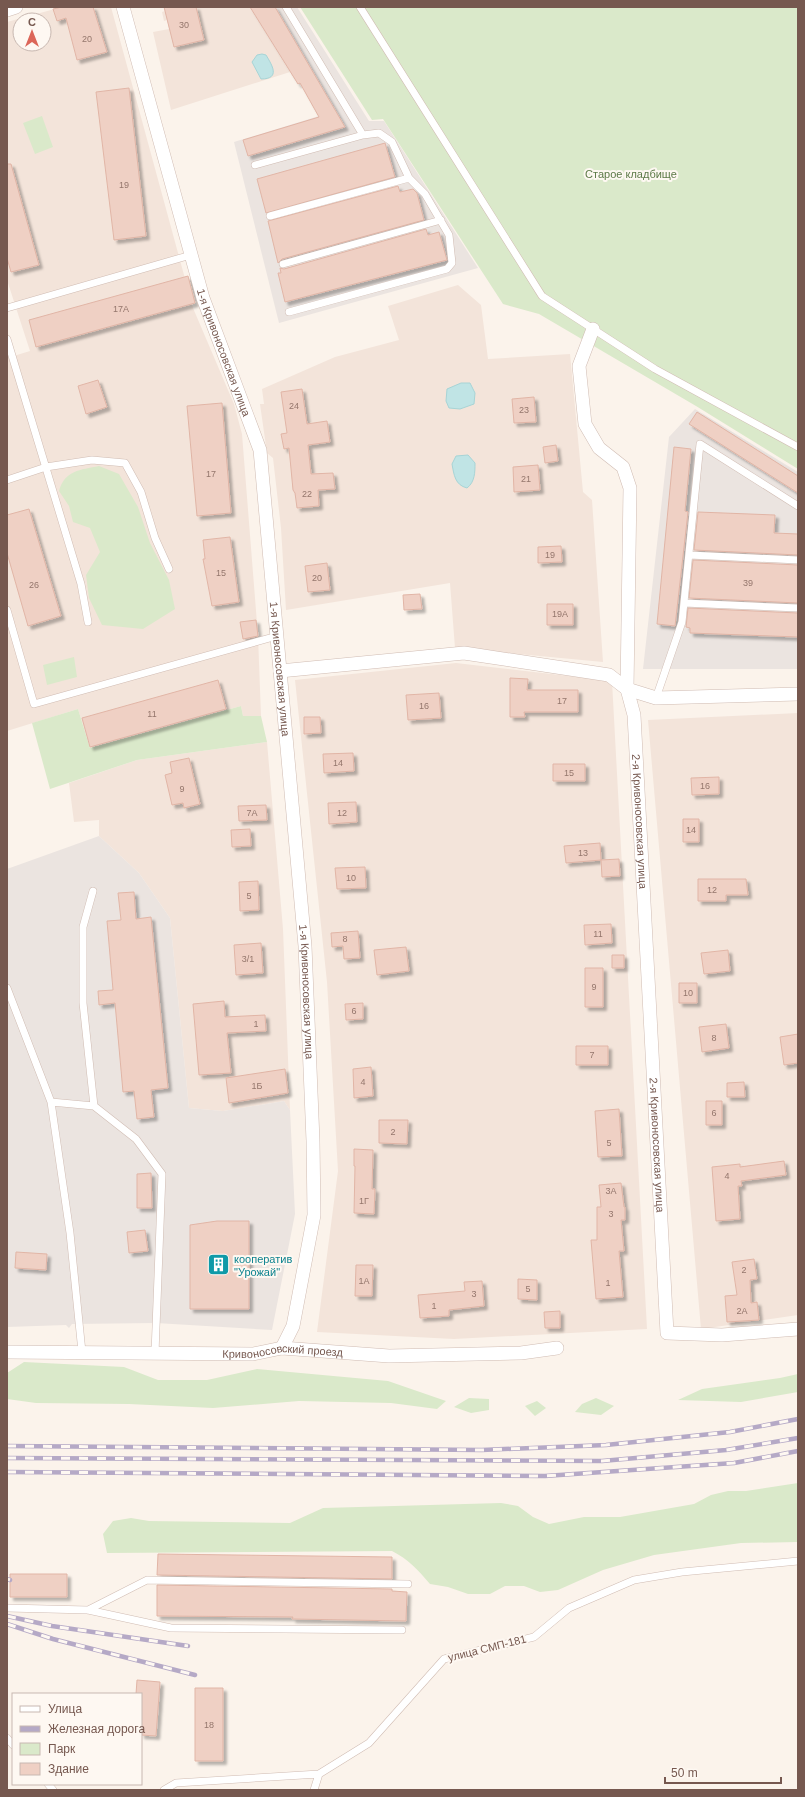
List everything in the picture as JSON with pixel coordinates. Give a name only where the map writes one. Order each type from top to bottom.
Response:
[{"type":"street","points":[[7,10],[16,7]]},
{"type":"street","name":"1-я Кривоносовская улица","points":[[123,7],[203,298],[260,450],[305,946],[313,1141],[314,1215],[293,1326],[282,1348]]},
{"type":"street","name":"2-я Кривоносовская улица","points":[[593,329],[579,366],[585,424],[598,448],[623,467],[630,488],[627,688],[634,715],[667,1333],[722,1335],[798,1328]]},
{"type":"street","points":[[280,671],[464,653],[609,675],[627,688],[656,698],[798,694]]},
{"type":"street","name":"Кривоносовский проезд","points":[[7,1352],[253,1354],[282,1348],[389,1356],[521,1353],[557,1348]]},
{"type":"lane","points":[[286,7],[363,135]]},
{"type":"lane","points":[[360,7],[542,296],[655,369],[798,447]]},
{"type":"lane","points":[[255,165],[363,135],[379,133],[392,142],[409,178],[425,194],[441,220],[448,235],[452,263],[447,269],[289,312]]},
{"type":"lane","points":[[270,216],[409,178]]},
{"type":"lane","points":[[283,264],[441,220]]},
{"type":"lane","points":[[7,308],[191,255]]},
{"type":"lane","points":[[7,339],[81,584],[88,622]]},
{"type":"lane","points":[[656,698],[682,622],[700,444],[798,506]]},
{"type":"lane","points":[[7,480],[46,467],[92,460],[124,463],[141,492],[155,538],[169,569]]},
{"type":"lane","points":[[689,555],[798,560]]},
{"type":"lane","points":[[684,603],[798,608]]},
{"type":"lane","points":[[7,610],[34,704],[277,636]]},
{"type":"lane","points":[[93,891],[83,928],[83,995],[94,1106]]},
{"type":"lane","points":[[7,988],[51,1102],[70,1233],[82,1352]]},
{"type":"lane","points":[[51,1102],[94,1106],[136,1139],[162,1174],[155,1353]]},
{"type":"lane","name":"улица СМП-181","points":[[319,1774],[369,1742],[444,1659],[534,1637],[569,1608],[634,1580],[682,1572],[798,1561]]},
{"type":"lane","points":[[88,1610],[147,1580],[408,1584]]},
{"type":"lane","points":[[7,1608],[88,1610],[171,1628],[402,1630]]},
{"type":"lane","points":[[164,1790],[176,1783],[319,1774],[314,1790]]},
{"type":"shaded area","points":[[62,7],[111,7],[193,308],[234,404],[242,434],[258,636],[261,716],[243,716],[241,706],[90,748],[78,709],[7,731],[7,358],[30,351],[7,280],[7,22],[12,21],[12,52],[52,52],[52,12],[44,12]]},
{"type":"shaded area","points":[[164,7],[250,7],[290,72],[171,110],[153,32],[169,29],[167,20],[164,21],[162,12],[165,11]]},
{"type":"shaded area","points":[[250,7],[297,7],[369,121],[384,121],[478,268],[279,323],[234,142],[319,116],[300,83],[298,84]]},
{"type":"shaded area","points":[[458,285],[481,305],[488,359],[570,354],[583,492],[592,500],[603,662],[455,648],[450,583],[286,610],[281,528],[273,458],[267,453],[260,404],[264,404],[262,389],[335,357],[399,340],[388,306]]},
{"type":"shaded area","points":[[695,409],[798,472],[798,669],[643,669],[669,437]]},
{"type":"shaded area","points":[[456,663],[612,681],[647,1329],[454,1339],[317,1332],[338,1171],[327,982],[295,680]]},
{"type":"shaded area","points":[[798,713],[798,1315],[701,1329],[648,720]]},
{"type":"shaded area","points":[[267,742],[283,929],[290,1110],[284,1101],[223,1111],[189,1108],[170,918],[139,873],[99,836],[99,820],[74,822],[69,783],[137,760]]},
{"type":"shaded area","points":[[99,836],[139,873],[170,918],[189,1108],[223,1111],[284,1101],[290,1110],[295,1214],[272,1330],[156,1323],[72,1324],[69,1328],[66,1325],[7,1327],[7,869]]},
{"type":"green space","name":"Старое кладбище","points":[[300,7],[798,7],[798,469],[696,406],[539,314],[503,304],[383,119],[372,120]]},
{"type":"green space","points":[[42,116],[53,147],[35,154],[23,123]]},
{"type":"green space","points":[[99,466],[119,474],[138,507],[150,543],[169,580],[175,609],[143,629],[102,625],[89,598],[86,575],[100,552],[90,528],[73,522],[69,506],[59,491],[65,479],[69,475],[80,470]]},
{"type":"green space","points":[[74,657],[77,677],[47,685],[43,665]]},
{"type":"green space","points":[[241,706],[243,716],[261,716],[267,742],[137,760],[50,789],[32,723],[78,709],[90,748]]},
{"type":"green space","points":[[24,1362],[124,1367],[158,1380],[207,1380],[257,1369],[388,1381],[446,1401],[437,1409],[391,1403],[299,1401],[213,1408],[129,1404],[36,1403],[7,1399],[7,1373]]},
{"type":"green space","points":[[798,1374],[798,1392],[741,1402],[678,1400],[702,1389]]},
{"type":"green space","points":[[469,1398],[489,1399],[489,1410],[471,1413],[454,1407]]},
{"type":"green space","points":[[596,1398],[614,1406],[601,1415],[575,1412],[582,1404]]},
{"type":"green space","points":[[537,1401],[546,1408],[535,1416],[525,1406]]},
{"type":"green space","points":[[798,1483],[798,1542],[741,1543],[654,1555],[603,1570],[558,1590],[540,1592],[524,1586],[505,1586],[490,1594],[468,1594],[448,1587],[430,1584],[412,1565],[392,1551],[107,1553],[103,1534],[113,1521],[131,1518],[149,1521],[290,1523],[323,1508],[501,1503],[518,1506],[533,1517],[549,1524],[584,1517],[620,1517],[694,1504],[711,1495],[728,1491],[746,1491]]},
{"type":"water","points":[[257,55],[266,55],[271,63],[273,74],[271,77],[261,79],[252,62]]},
{"type":"water","points":[[461,383],[470,383],[475,393],[474,404],[460,409],[449,408],[446,401],[447,389]]},
{"type":"water","points":[[468,455],[475,463],[475,473],[472,483],[467,488],[460,485],[454,476],[452,464],[456,456]]},
{"type":"building","points":[[62,7],[93,7],[107,52],[77,60],[66,18],[57,21],[53,9]]},
{"type":"building","points":[[164,7],[196,7],[204,40],[174,47]]},
{"type":"building","points":[[250,7],[275,7],[345,127],[248,156],[243,140],[319,117],[300,83],[298,84]]},
{"type":"building","points":[[129,88],[146,236],[114,240],[96,92]]},
{"type":"building","points":[[385,143],[395,177],[266,213],[257,179]]},
{"type":"building","points":[[7,164],[11,164],[39,265],[11,272],[7,258]]},
{"type":"building","points":[[398,186],[400,192],[413,189],[417,193],[424,220],[282,259],[278,263],[268,221]]},
{"type":"building","points":[[426,229],[428,235],[439,232],[447,260],[285,302],[278,273],[281,273],[280,268],[284,269]]},
{"type":"building","points":[[188,276],[195,303],[36,347],[29,320]]},
{"type":"building","points":[[98,380],[107,407],[86,414],[78,386]]},
{"type":"building","points":[[302,389],[307,424],[327,421],[330,442],[308,445],[311,474],[333,473],[335,489],[318,490],[319,506],[297,508],[295,493],[293,490],[289,448],[284,449],[281,434],[287,433],[281,392]]},
{"type":"building","points":[[534,397],[536,422],[514,423],[512,399]]},
{"type":"building","points":[[222,403],[231,513],[197,516],[187,406]]},
{"type":"building","points":[[697,412],[798,476],[798,493],[689,424]]},
{"type":"building","points":[[556,445],[558,461],[545,463],[543,447]]},
{"type":"building","points":[[674,447],[691,449],[685,511],[688,512],[675,626],[657,624]]},
{"type":"building","points":[[538,465],[540,490],[514,492],[513,467]]},
{"type":"building","points":[[29,509],[61,616],[28,626],[7,553],[7,515]]},
{"type":"building","points":[[698,512],[775,515],[774,533],[798,534],[798,555],[694,550]]},
{"type":"building","points":[[230,537],[239,602],[212,606],[203,559],[205,559],[203,540]]},
{"type":"building","points":[[561,546],[562,562],[538,563],[538,547]]},
{"type":"building","points":[[693,560],[798,565],[798,603],[689,598]]},
{"type":"building","points":[[327,563],[330,590],[308,592],[305,566]]},
{"type":"building","points":[[420,594],[422,609],[404,610],[403,595]]},
{"type":"building","points":[[547,604],[573,604],[573,625],[547,625]]},
{"type":"building","points":[[688,608],[798,613],[798,637],[690,633],[690,628],[686,627]]},
{"type":"building","points":[[256,620],[258,636],[243,639],[240,622]]},
{"type":"building","points":[[510,678],[528,679],[527,690],[578,690],[578,712],[524,712],[525,717],[510,717]]},
{"type":"building","points":[[218,680],[226,709],[90,747],[82,718]]},
{"type":"building","points":[[439,693],[441,718],[408,720],[406,695]]},
{"type":"building","points":[[304,717],[320,717],[321,733],[304,734]]},
{"type":"building","points":[[353,753],[354,771],[324,773],[323,754]]},
{"type":"building","points":[[189,758],[200,804],[184,808],[183,803],[172,805],[165,775],[172,773],[170,762]]},
{"type":"building","points":[[553,764],[585,764],[585,781],[553,781]]},
{"type":"building","points":[[719,777],[719,794],[692,795],[691,778]]},
{"type":"building","points":[[356,802],[357,822],[329,824],[328,803]]},
{"type":"building","points":[[266,805],[267,820],[239,821],[238,806]]},
{"type":"building","points":[[683,819],[699,819],[699,842],[683,842]]},
{"type":"building","points":[[250,829],[251,846],[232,847],[231,830]]},
{"type":"building","points":[[600,843],[601,860],[566,863],[564,846]]},
{"type":"building","points":[[619,859],[620,876],[602,877],[601,860]]},
{"type":"building","points":[[365,867],[366,888],[337,889],[335,868]]},
{"type":"building","points":[[698,879],[746,879],[748,895],[726,895],[726,901],[698,901]]},
{"type":"building","points":[[258,881],[259,910],[240,911],[239,882]]},
{"type":"building","points":[[134,892],[136,919],[151,917],[168,1088],[151,1090],[154,1117],[137,1119],[134,1091],[123,1092],[115,1003],[99,1005],[98,991],[113,990],[107,921],[121,920],[118,893]]},
{"type":"building","points":[[611,924],[612,943],[585,945],[584,925]]},
{"type":"building","points":[[358,931],[360,958],[344,959],[343,946],[332,947],[331,933]]},
{"type":"building","points":[[261,943],[263,973],[236,975],[234,945]]},
{"type":"building","points":[[406,947],[409,971],[377,975],[374,950]]},
{"type":"building","points":[[728,950],[730,971],[704,974],[701,953]]},
{"type":"building","points":[[612,955],[624,955],[624,968],[612,968]]},
{"type":"building","points":[[585,968],[603,968],[603,1007],[585,1007]]},
{"type":"building","points":[[679,983],[697,983],[697,1003],[679,1003]]},
{"type":"building","points":[[224,1001],[225,1017],[265,1015],[266,1031],[227,1033],[231,1073],[199,1075],[193,1004]]},
{"type":"building","points":[[363,1003],[363,1019],[346,1020],[345,1004]]},
{"type":"building","points":[[726,1024],[729,1048],[702,1052],[699,1027]]},
{"type":"building","points":[[798,1034],[798,1063],[784,1065],[780,1037]]},
{"type":"building","points":[[576,1046],[608,1046],[608,1065],[576,1065]]},
{"type":"building","points":[[371,1067],[373,1096],[354,1098],[353,1069]]},
{"type":"building","points":[[285,1069],[288,1093],[229,1103],[226,1078]]},
{"type":"building","points":[[744,1082],[745,1097],[727,1097],[727,1083]]},
{"type":"building","points":[[706,1101],[722,1101],[722,1125],[706,1125]]},
{"type":"building","points":[[619,1109],[622,1156],[598,1157],[595,1111]]},
{"type":"building","points":[[379,1120],[408,1120],[407,1144],[379,1143]]},
{"type":"building","points":[[354,1149],[373,1150],[372,1189],[375,1189],[374,1214],[354,1213]]},
{"type":"building","points":[[784,1161],[786,1175],[741,1181],[742,1186],[738,1186],[740,1219],[716,1221],[712,1167],[740,1164],[740,1167]]},
{"type":"building","points":[[151,1173],[152,1208],[137,1208],[137,1174]]},
{"type":"building","points":[[621,1183],[625,1207],[625,1220],[621,1220],[624,1251],[619,1251],[623,1297],[596,1299],[591,1240],[597,1240],[597,1207],[601,1207],[599,1185]]},
{"type":"building","name":"кооператив \"Урожай\"","points":[[217,1221],[249,1221],[249,1309],[190,1309],[190,1225]]},
{"type":"building","points":[[145,1230],[148,1251],[129,1253],[127,1232]]},
{"type":"building","points":[[16,1252],[47,1254],[46,1270],[15,1268]]},
{"type":"building","points":[[754,1259],[757,1279],[750,1280],[751,1303],[757,1302],[759,1320],[727,1322],[725,1296],[737,1295],[732,1262]]},
{"type":"building","points":[[356,1265],[373,1265],[372,1296],[355,1296]]},
{"type":"building","points":[[518,1279],[537,1280],[537,1300],[518,1299]]},
{"type":"building","points":[[482,1281],[484,1306],[449,1310],[449,1316],[420,1318],[418,1295],[465,1291],[464,1282]]},
{"type":"building","points":[[560,1311],[560,1328],[545,1328],[544,1312]]},
{"type":"building","points":[[158,1554],[392,1557],[392,1579],[157,1575]]},
{"type":"building","points":[[10,1574],[67,1574],[67,1597],[10,1597]]},
{"type":"building","points":[[157,1585],[392,1589],[392,1591],[407,1592],[406,1621],[292,1619],[293,1617],[157,1616]]},
{"type":"building","points":[[137,1680],[160,1682],[156,1736],[142,1735],[142,1693],[136,1693]]},
{"type":"building","points":[[195,1688],[223,1688],[223,1761],[195,1761]]},
{"type":"railway","points":[[7,1446],[482,1450],[606,1445],[730,1432],[798,1419]]},
{"type":"railway","points":[[7,1458],[602,1461],[726,1450],[798,1438]]},
{"type":"railway","points":[[7,1472],[545,1476],[734,1463],[798,1451]]},
{"type":"railway","points":[[7,1616],[52,1626],[188,1646]]},
{"type":"railway","points":[[7,1624],[53,1639],[195,1675]]},
{"type":"place","name":"кооператив \"Урожай\"","points":[[219,1265]]}]
